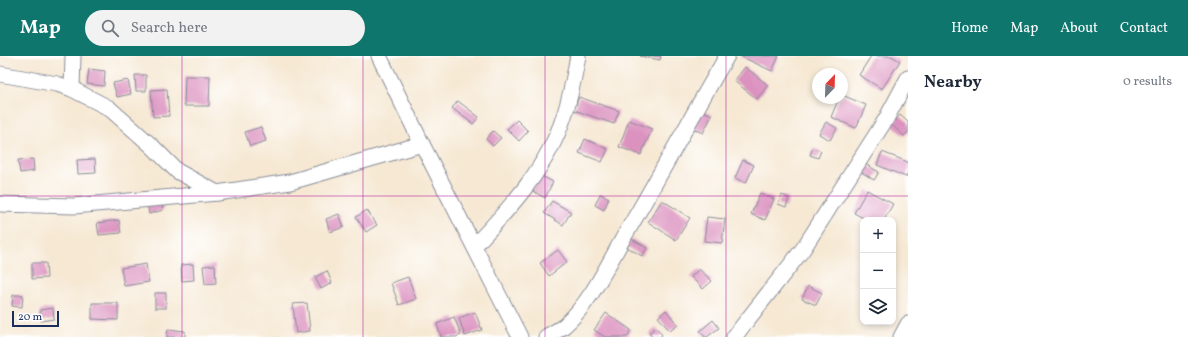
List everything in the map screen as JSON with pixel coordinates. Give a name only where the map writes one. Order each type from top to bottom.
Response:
[{"type":"street","points":[[72,89],[73,56]]},
{"type":"street","points":[[379,56],[520,337]]},
{"type":"street","points":[[474,246],[506,212],[531,180],[551,146],[564,117],[572,88],[578,56]]},
{"type":"street","points":[[546,337],[563,326],[577,312],[592,290],[649,195],[691,117],[727,56]]},
{"type":"street","points":[[0,74],[57,84],[72,89],[109,108],[153,147],[177,171],[217,193]]},
{"type":"street","points":[[734,337],[803,249],[886,119],[908,78]]},
{"type":"street","points":[[0,204],[74,206],[182,198],[290,182],[422,144]]},
{"type":"street","points":[[901,337],[908,324]]},
{"type":"building","points":[[640,56],[661,56],[660,60]]},
{"type":"building","points":[[740,56],[779,56],[772,71]]},
{"type":"building","points":[[871,56],[891,56],[900,61],[882,89],[859,75]]},
{"type":"building","points":[[745,67],[768,85],[757,99],[734,81]]},
{"type":"building","points":[[89,69],[105,71],[104,86],[87,84]]},
{"type":"building","points":[[135,75],[146,75],[146,91],[136,91]]},
{"type":"building","points":[[185,76],[210,76],[209,106],[184,106]]},
{"type":"building","points":[[128,80],[131,94],[117,97],[113,83]]},
{"type":"building","points":[[167,89],[169,116],[153,117],[151,90]]},
{"type":"building","points":[[579,97],[619,111],[614,124],[574,110]]},
{"type":"building","points":[[848,98],[866,105],[856,128],[831,117],[836,104],[848,104]]},
{"type":"building","points":[[458,101],[479,117],[473,124],[452,108]]},
{"type":"building","points":[[698,109],[712,115],[703,133],[690,127]]},
{"type":"building","points":[[900,115],[908,122],[908,132],[904,136],[891,124]]},
{"type":"building","points":[[517,120],[528,131],[519,141],[507,129]]},
{"type":"building","points":[[629,120],[652,129],[641,155],[619,147]]},
{"type":"building","points":[[826,122],[837,128],[830,140],[819,134]]},
{"type":"building","points":[[261,127],[266,141],[250,146],[245,132]]},
{"type":"building","points":[[493,131],[501,138],[493,146],[486,139]]},
{"type":"building","points":[[585,139],[608,149],[602,162],[579,153]]},
{"type":"building","points":[[813,148],[821,151],[818,158],[810,155]]},
{"type":"building","points":[[882,152],[908,162],[908,172],[906,177],[877,165]]},
{"type":"building","points":[[33,159],[34,171],[20,173],[18,160]]},
{"type":"building","points":[[95,159],[96,173],[78,174],[77,160]]},
{"type":"building","points":[[743,160],[754,165],[746,183],[735,178]]},
{"type":"building","points":[[865,164],[879,172],[874,180],[860,171]]},
{"type":"building","points":[[540,175],[553,182],[545,198],[531,190]]},
{"type":"building","points":[[867,190],[893,204],[886,217],[861,217],[854,213]]},
{"type":"building","points":[[760,193],[774,199],[765,220],[751,214]]},
{"type":"building","points":[[600,194],[609,198],[604,210],[595,205]]},
{"type":"building","points":[[782,195],[789,198],[786,207],[778,204]]},
{"type":"building","points":[[161,200],[163,210],[149,214],[147,203]]},
{"type":"building","points":[[662,200],[690,218],[676,240],[648,222]]},
{"type":"building","points":[[552,201],[571,212],[563,225],[544,213]]},
{"type":"building","points":[[367,210],[377,225],[366,232],[356,217]]},
{"type":"building","points":[[339,214],[344,227],[330,232],[326,219]]},
{"type":"building","points":[[707,217],[725,219],[722,243],[704,241]]},
{"type":"building","points":[[119,220],[121,233],[99,235],[97,223]]},
{"type":"building","points":[[632,239],[647,248],[642,256],[627,247]]},
{"type":"building","points":[[558,250],[567,262],[549,276],[540,263]]},
{"type":"building","points":[[32,263],[46,263],[47,278],[32,279]]},
{"type":"building","points":[[146,264],[149,282],[124,286],[121,268]]},
{"type":"building","points":[[193,264],[194,280],[182,281],[181,265]]},
{"type":"building","points":[[215,265],[216,283],[205,284],[203,266]]},
{"type":"building","points":[[699,269],[712,281],[703,289],[691,277]]},
{"type":"building","points":[[327,271],[332,283],[321,289],[315,277]]},
{"type":"building","points":[[408,277],[416,299],[399,305],[391,283]]},
{"type":"building","points":[[808,286],[822,293],[816,305],[802,299]]},
{"type":"building","points":[[155,293],[166,293],[166,308],[155,308]]},
{"type":"building","points":[[13,295],[23,295],[22,307],[12,306]]},
{"type":"building","points":[[92,303],[118,303],[118,320],[92,319]]},
{"type":"building","points":[[307,303],[310,331],[296,333],[293,304]]},
{"type":"building","points":[[53,308],[54,319],[41,321],[40,310]]},
{"type":"building","points":[[666,310],[678,325],[670,331],[658,317]]},
{"type":"building","points":[[475,312],[482,330],[465,336],[459,318]]},
{"type":"building","points":[[606,313],[631,330],[627,337],[605,337],[594,330]]},
{"type":"building","points":[[454,317],[461,335],[456,337],[441,337],[437,324]]},
{"type":"building","points":[[713,320],[719,328],[705,337],[700,331]]},
{"type":"building","points":[[656,327],[662,335],[660,337],[652,337],[649,333]]},
{"type":"building","points":[[168,329],[185,331],[185,337],[167,337]]}]
